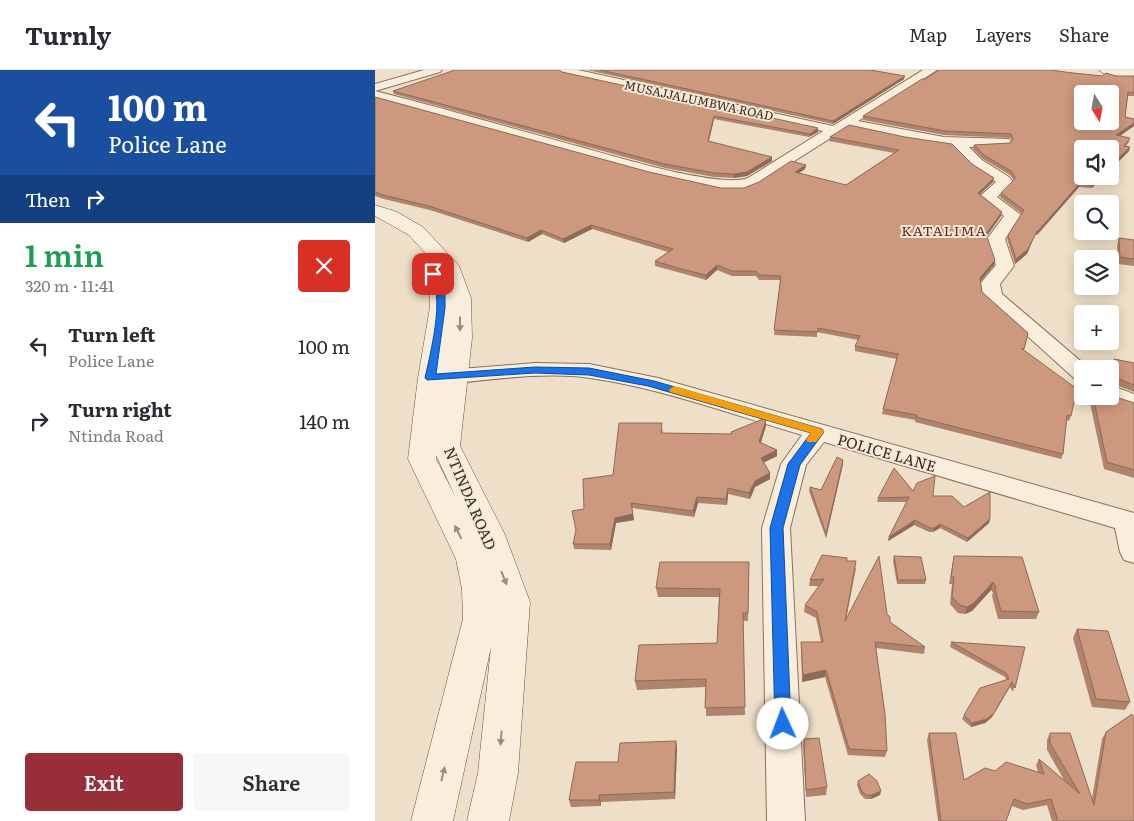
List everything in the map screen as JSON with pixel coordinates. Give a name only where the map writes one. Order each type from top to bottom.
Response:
[{"type":"main road","points":[[1105,70],[1134,74]]},
{"type":"main road","name":"NTINDA ROAD","points":[[375,210],[391,216],[416,231],[449,266],[460,298],[460,338],[443,377],[422,459],[472,559],[479,589],[480,619],[432,821]]},
{"type":"main road","name":"NTINDA ROAD","points":[[375,221],[400,236],[422,258],[433,274],[441,292],[437,341],[443,377],[446,446],[489,534],[513,602],[498,773],[488,821]]},
{"type":"street","points":[[375,88],[436,70]]},
{"type":"street","name":"MUSAJJALUMBWA ROAD","points":[[563,70],[841,126],[957,143],[987,144],[1004,142]]},
{"type":"street","points":[[375,95],[650,170],[730,186],[747,184],[931,70]]},
{"type":"street","points":[[957,143],[977,163],[1004,180],[1005,182],[987,197],[1013,216],[996,239],[1005,266],[990,284],[993,296],[1074,366]]},
{"type":"street","name":"POLICE LANE","points":[[443,377],[535,370],[589,372],[650,383],[1131,522]]},
{"type":"street","points":[[1119,396],[1134,402]]},
{"type":"street","points":[[787,821],[776,528],[794,464],[818,432]]},
{"type":"street","points":[[1131,522],[1134,552]]},
{"type":"building","points":[[455,70],[559,70],[818,128],[810,134],[714,116],[708,141],[772,157],[747,172],[734,174],[714,173],[665,164],[393,91]]},
{"type":"building","points":[[600,70],[870,70],[905,76],[833,121]]},
{"type":"building","points":[[939,70],[1050,70],[1102,76],[1106,73],[1116,76],[1134,76],[1134,93],[1128,92],[1125,117],[1134,119],[1134,123],[1116,135],[1130,138],[1124,146],[1130,147],[1119,158],[1119,140],[1074,140],[1074,185],[1078,185],[1037,231],[1028,249],[1016,259],[1008,235],[1024,210],[1001,193],[1015,177],[1011,171],[984,155],[974,145],[1010,143],[1013,139],[1011,134],[945,131],[863,116]]},
{"type":"building","points":[[375,97],[649,172],[721,188],[744,188],[759,182],[791,161],[806,165],[795,172],[846,185],[899,150],[830,137],[849,125],[905,137],[952,144],[972,164],[994,178],[978,193],[1002,212],[986,234],[995,260],[980,278],[982,292],[1028,333],[1024,349],[1021,348],[1074,387],[1074,402],[1071,416],[1067,415],[1063,454],[916,417],[917,415],[883,409],[898,354],[855,346],[860,336],[818,328],[818,332],[774,330],[781,276],[759,275],[756,271],[732,271],[717,265],[706,275],[681,269],[655,261],[673,249],[591,225],[563,239],[541,230],[527,238],[429,206],[375,192]]},
{"type":"building","points":[[1119,238],[1134,240],[1134,259],[1120,257]]},
{"type":"building","points":[[1119,360],[1134,363],[1134,385],[1119,379]]},
{"type":"building","points":[[1119,398],[1134,403],[1134,470],[1107,462],[1095,405],[1119,405]]},
{"type":"building","points":[[763,419],[766,420],[759,442],[777,450],[761,458],[770,473],[755,481],[749,493],[728,488],[726,499],[697,497],[693,511],[631,503],[633,514],[615,518],[610,544],[573,544],[576,530],[572,511],[584,509],[583,479],[613,475],[619,423],[662,423],[661,433],[732,434],[731,432]]},
{"type":"building","points":[[837,457],[843,460],[826,534],[810,487],[821,490]]},
{"type":"building","points":[[894,468],[913,491],[917,483],[935,476],[933,496],[952,496],[964,507],[990,492],[990,519],[968,538],[940,524],[930,528],[915,520],[889,537],[909,497],[878,498]]},
{"type":"building","points":[[822,555],[847,558],[847,561],[856,561],[845,621],[879,556],[887,614],[890,617],[890,622],[925,647],[875,642],[885,714],[887,751],[849,749],[826,670],[803,675],[801,642],[823,642],[817,612],[805,605],[824,579],[810,580]]},
{"type":"building","points":[[894,556],[921,557],[926,580],[898,580]]},
{"type":"building","points":[[954,556],[1022,557],[1039,612],[1001,611],[996,587],[993,582],[974,603],[967,607],[960,605],[952,597],[954,577],[951,577]]},
{"type":"building","points":[[660,562],[749,562],[748,613],[743,613],[745,707],[705,708],[706,679],[635,681],[639,645],[717,643],[720,589],[656,588]]},
{"type":"building","points":[[1077,629],[1108,631],[1130,702],[1096,699]]},
{"type":"building","points":[[951,642],[1025,647],[1015,688],[1012,682],[994,713],[987,719],[972,723],[964,715],[980,688],[1009,679],[1006,673]]},
{"type":"building","points":[[1132,714],[1134,719],[1134,821],[1058,821],[1051,799],[1027,804],[1014,799],[1006,821],[941,821],[929,733],[956,733],[964,780],[985,768],[995,771],[1006,762],[1044,774],[1039,759],[1080,794],[1050,743],[1050,733],[1070,733],[1094,805],[1106,732]]},
{"type":"building","points":[[819,738],[827,787],[806,790],[804,739]]},
{"type":"building","points":[[676,741],[674,792],[599,795],[599,800],[569,800],[576,762],[618,762],[620,743]]},
{"type":"building","points":[[869,774],[877,781],[881,791],[872,795],[866,795],[861,790],[858,781]]},
{"type":"slow traffic","points":[[674,390],[818,432],[812,440]]},
{"type":"district","name":"KATALIMA","points":[[944,230]]},
{"type":"route","points":[[433,274],[441,292],[441,308],[430,378],[535,370],[589,372],[650,383],[818,432],[794,464],[776,528],[783,724]]}]
